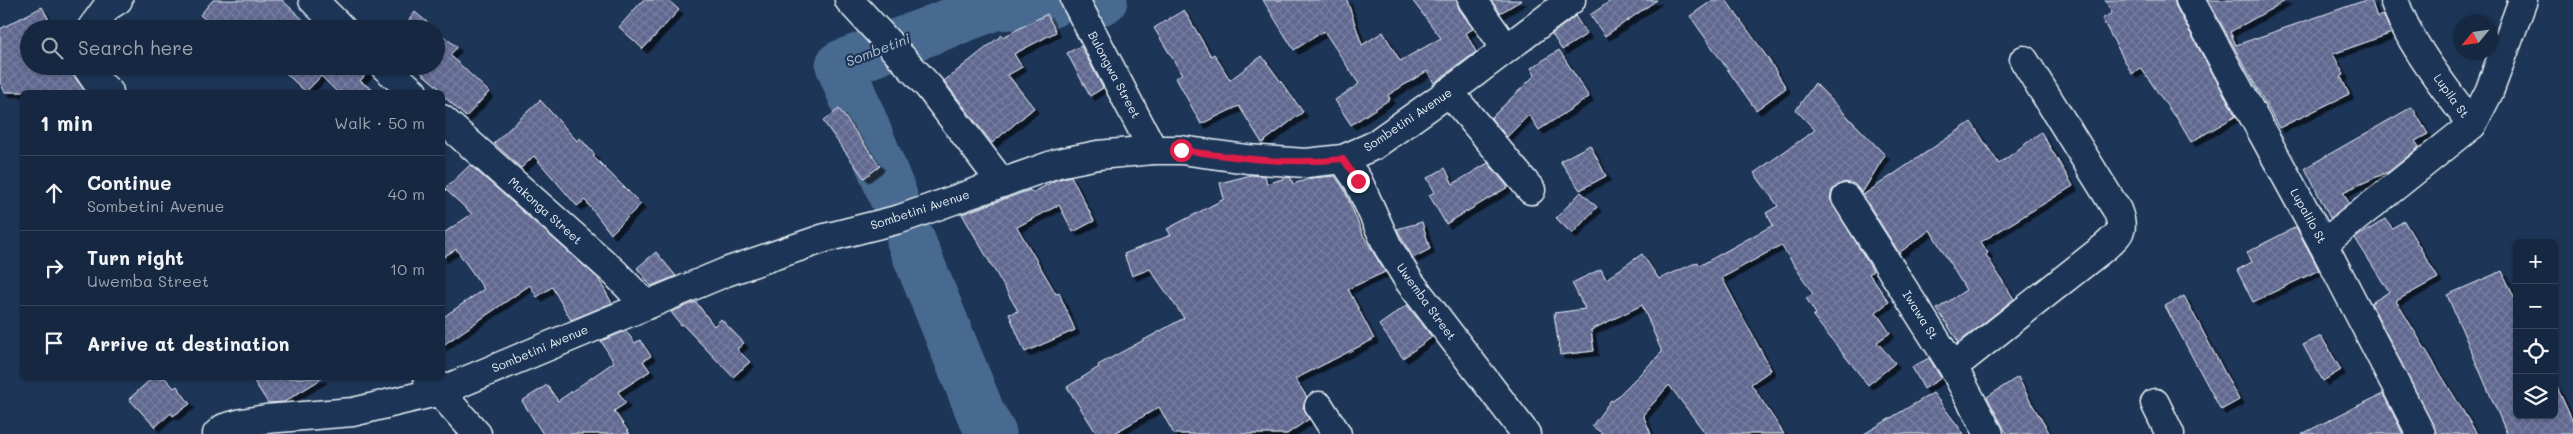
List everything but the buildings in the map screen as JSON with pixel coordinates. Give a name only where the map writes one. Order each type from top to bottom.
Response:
[{"type":"street","points":[[98,20],[107,7],[118,0]]},
{"type":"street","points":[[849,0],[929,87],[1002,183]]},
{"type":"street","name":"Bulongwa Street","points":[[1075,0],[1153,150]]},
{"type":"street","points":[[1472,0],[1505,47]]},
{"type":"street","name":"Sombetini Avenue","points":[[445,380],[646,305],[726,272],[825,238],[900,219],[1058,162],[1098,155],[1153,150],[1181,150],[1247,160],[1306,163],[1343,159],[1373,146],[1449,92],[1505,47],[1571,0]]},
{"type":"street","name":"Lupalilo St","points":[[2190,0],[2323,244],[2421,434]]},
{"type":"street","name":"Lupila St","points":[[2394,0],[2399,15],[2423,55],[2472,125],[2488,92],[2523,0]]},
{"type":"street","points":[[317,1],[334,20]]},
{"type":"street","points":[[1953,367],[2106,246],[2119,234],[2123,224],[2117,210],[2024,60]]},
{"type":"street","points":[[91,75],[107,90]]},
{"type":"street","points":[[394,75],[411,90]]},
{"type":"street","points":[[1449,92],[1531,190]]},
{"type":"street","name":"Makonga Street","points":[[445,122],[614,272],[646,305]]},
{"type":"street","points":[[2323,244],[2472,125]]},
{"type":"street","name":"Uwemba Street","points":[[1343,159],[1358,181],[1388,247],[1409,281],[1526,434]]},
{"type":"street","name":"Iwawa St","points":[[1846,198],[1953,367],[1989,434]]},
{"type":"street","points":[[434,384],[477,434]]},
{"type":"street","name":"Sombetini Avenue","points":[[218,434],[224,428],[266,419],[312,417],[353,412],[434,384]]},
{"type":"street","points":[[2155,403],[2170,434]]},
{"type":"street","points":[[1319,406],[1337,434]]},
{"type":"waterway","name":"Sombetini","points":[[893,196],[840,65],[994,6],[1052,3]]},
{"type":"waterway","name":"Sombetini","points":[[911,241],[981,414],[992,434]]},
{"type":"route","points":[[1181,150],[1247,160],[1306,163],[1343,159],[1358,181]]}]
